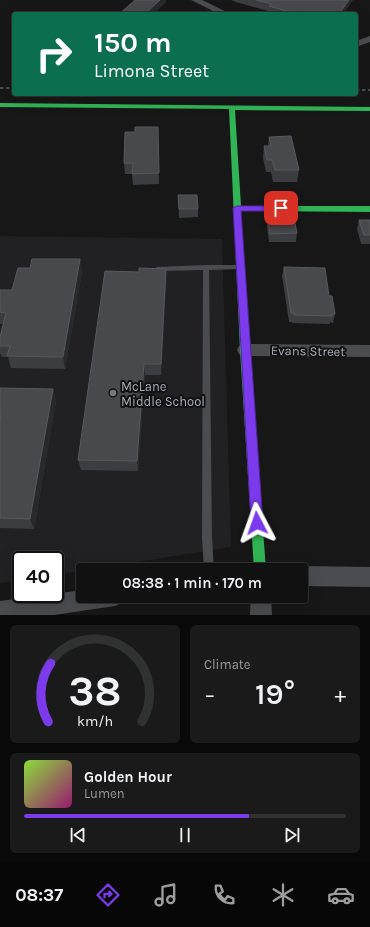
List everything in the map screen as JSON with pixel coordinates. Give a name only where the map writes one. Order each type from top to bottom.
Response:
[{"type":"street","points":[[195,0],[213,12]]},
{"type":"street","points":[[358,44],[370,39]]},
{"type":"street","points":[[0,106],[370,109]]},
{"type":"street","points":[[232,108],[245,350],[260,563]]},
{"type":"street","points":[[237,208],[370,209]]},
{"type":"street","name":"Evans Street","points":[[245,350],[370,351]]},
{"type":"street","points":[[308,576],[370,577]]},
{"type":"street","points":[[0,612],[76,601]]},
{"type":"street","points":[[261,603],[261,615]]},
{"type":"lane","points":[[206,267],[207,537],[209,563]]},
{"type":"lane","points":[[157,269],[240,267]]},
{"type":"shaded area","name":"McLane Middle School","points":[[0,236],[222,239],[231,547],[130,563],[76,563],[76,572],[64,574],[64,551],[12,551],[12,581],[0,583]]},
{"type":"building","points":[[135,0],[160,0],[147,12],[121,12]]},
{"type":"building","points":[[256,0],[349,0],[340,12],[290,12],[269,6],[272,4]]},
{"type":"building","points":[[135,127],[158,127],[159,173],[132,174],[133,163],[124,163],[125,132],[135,132]]},
{"type":"building","points":[[291,136],[299,170],[275,170],[272,160],[267,160],[264,146],[271,146],[269,137]]},
{"type":"building","points":[[178,195],[197,195],[198,209],[179,209]]},
{"type":"building","points":[[294,218],[297,233],[270,234],[268,219]]},
{"type":"building","points":[[359,220],[370,220],[370,235],[364,235]]},
{"type":"building","points":[[32,259],[80,259],[63,357],[7,356],[10,346],[0,346],[0,337],[6,313],[0,312],[0,290],[12,290],[18,268],[30,268]]},
{"type":"building","points":[[284,267],[325,268],[329,296],[332,296],[335,314],[332,314],[332,316],[294,315],[294,313],[291,313]]},
{"type":"building","points":[[139,268],[166,269],[161,364],[144,364],[137,461],[78,460],[105,271],[139,272]]},
{"type":"building","points":[[0,388],[53,389],[30,519],[0,518]]},
{"type":"railway","points":[[0,88],[12,88]]},
{"type":"railway","points":[[358,90],[370,90]]},
{"type":"traffic: fast","points":[[0,105],[370,109]]},
{"type":"traffic: fast","points":[[232,108],[245,350],[260,563]]},
{"type":"traffic: fast","points":[[237,208],[370,209]]},
{"type":"place","name":"McLane Middle School","points":[[113,393]]},
{"type":"route","points":[[257,523],[237,208],[281,208]]}]
